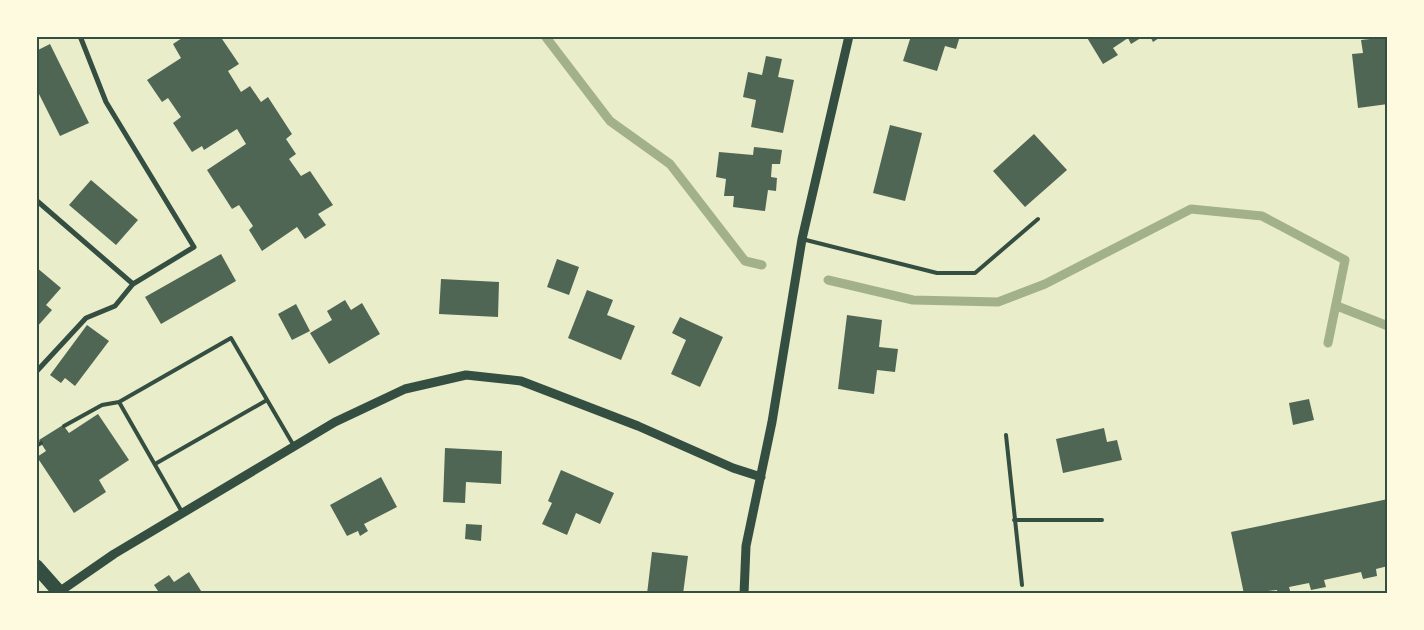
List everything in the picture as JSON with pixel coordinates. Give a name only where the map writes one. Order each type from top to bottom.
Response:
[{"type":"highway","points":[[36,566],[59,592]]},
{"type":"street","points":[[36,372],[86,318],[115,306],[133,284],[194,247],[106,102],[80,36]]},
{"type":"street","points":[[744,594],[746,546],[781,370],[802,239],[849,36]]},
{"type":"street","points":[[36,200],[133,284]]},
{"type":"street","points":[[59,592],[114,554],[182,512],[335,422],[405,389],[466,375],[521,381],[638,426],[734,468],[761,477]]},
{"type":"lane","points":[[802,239],[937,273],[975,272],[1038,219]]},
{"type":"lane","points":[[64,426],[102,405],[119,402],[231,338],[294,446]]},
{"type":"lane","points":[[155,464],[267,400]]},
{"type":"lane","points":[[119,402],[182,512]]},
{"type":"lane","points":[[1006,435],[1022,585]]},
{"type":"lane","points":[[36,446],[41,443]]},
{"type":"lane","points":[[1014,520],[1102,520]]},
{"type":"building","points":[[185,36],[220,36],[239,64],[228,71],[241,92],[250,86],[261,102],[268,97],[292,134],[286,139],[296,154],[289,159],[301,176],[310,171],[333,205],[318,214],[326,225],[305,239],[297,227],[262,251],[249,230],[253,226],[239,205],[232,209],[207,170],[246,144],[237,129],[204,150],[202,146],[192,152],[173,123],[181,117],[168,98],[162,102],[147,80],[181,58],[173,44]]},
{"type":"building","points":[[911,36],[960,36],[956,49],[945,46],[937,71],[903,61]]},
{"type":"building","points":[[1086,36],[1144,36],[1131,44],[1128,38],[1113,48],[1118,55],[1103,64]]},
{"type":"building","points":[[1150,36],[1162,36],[1153,42]]},
{"type":"building","points":[[1388,37],[1388,104],[1358,108],[1352,54],[1363,53],[1361,40]]},
{"type":"building","points":[[50,44],[89,123],[60,136],[36,88],[36,51]]},
{"type":"building","points":[[766,56],[782,59],[778,77],[794,80],[783,133],[751,127],[756,100],[743,97],[748,72],[762,75]]},
{"type":"building","points":[[890,125],[922,133],[905,201],[873,193]]},
{"type":"building","points":[[1034,134],[1067,170],[1025,207],[993,171]]},
{"type":"building","points":[[754,147],[782,150],[780,164],[772,164],[771,177],[777,178],[776,191],[768,190],[765,211],[733,207],[734,196],[724,196],[726,179],[716,177],[719,152],[753,155]]},
{"type":"building","points":[[91,180],[138,220],[116,245],[69,205]]},
{"type":"building","points":[[221,254],[236,281],[161,324],[145,297]]},
{"type":"building","points":[[557,259],[579,267],[569,295],[547,287]]},
{"type":"building","points":[[36,267],[61,288],[46,305],[52,310],[36,328]]},
{"type":"building","points":[[441,279],[499,282],[498,317],[439,314]]},
{"type":"building","points":[[587,290],[613,300],[607,315],[635,326],[621,360],[568,338]]},
{"type":"building","points":[[345,300],[351,310],[362,303],[380,334],[329,364],[310,333],[332,320],[327,311]]},
{"type":"building","points":[[296,304],[310,331],[292,340],[278,314]]},
{"type":"building","points":[[847,315],[882,320],[879,347],[898,349],[895,372],[877,370],[874,394],[838,389]]},
{"type":"building","points":[[680,317],[723,337],[700,387],[671,374],[686,340],[672,333]]},
{"type":"building","points":[[87,325],[109,341],[75,386],[65,378],[61,383],[50,375]]},
{"type":"building","points":[[1309,399],[1314,420],[1293,425],[1289,403]]},
{"type":"building","points":[[98,414],[129,460],[99,480],[106,492],[74,513],[37,457],[46,451],[39,440],[63,425],[69,433]]},
{"type":"building","points":[[1104,428],[1107,442],[1117,440],[1122,460],[1063,473],[1056,439]]},
{"type":"building","points":[[445,448],[502,451],[501,484],[466,482],[465,503],[443,502]]},
{"type":"building","points":[[561,470],[614,493],[600,524],[576,513],[567,535],[542,524],[552,503],[548,501]]},
{"type":"building","points":[[381,477],[397,507],[364,524],[368,531],[360,536],[358,531],[347,536],[330,505]]},
{"type":"building","points":[[1388,499],[1388,566],[1376,569],[1377,576],[1363,579],[1361,572],[1324,580],[1326,587],[1311,590],[1309,583],[1289,587],[1291,594],[1278,594],[1277,590],[1244,594],[1231,532]]},
{"type":"building","points":[[466,524],[482,525],[481,541],[465,539]]},
{"type":"building","points":[[652,552],[688,556],[683,594],[647,594]]},
{"type":"building","points":[[189,572],[203,594],[160,594],[154,585],[169,575],[174,582]]},
{"type":"waterway","points":[[545,36],[610,121],[670,164],[745,261],[762,265]]},
{"type":"waterway","points":[[828,280],[913,300],[998,302],[1045,284],[1191,209],[1262,216],[1345,260],[1328,343]]},
{"type":"waterway","points":[[1337,306],[1388,326]]}]
